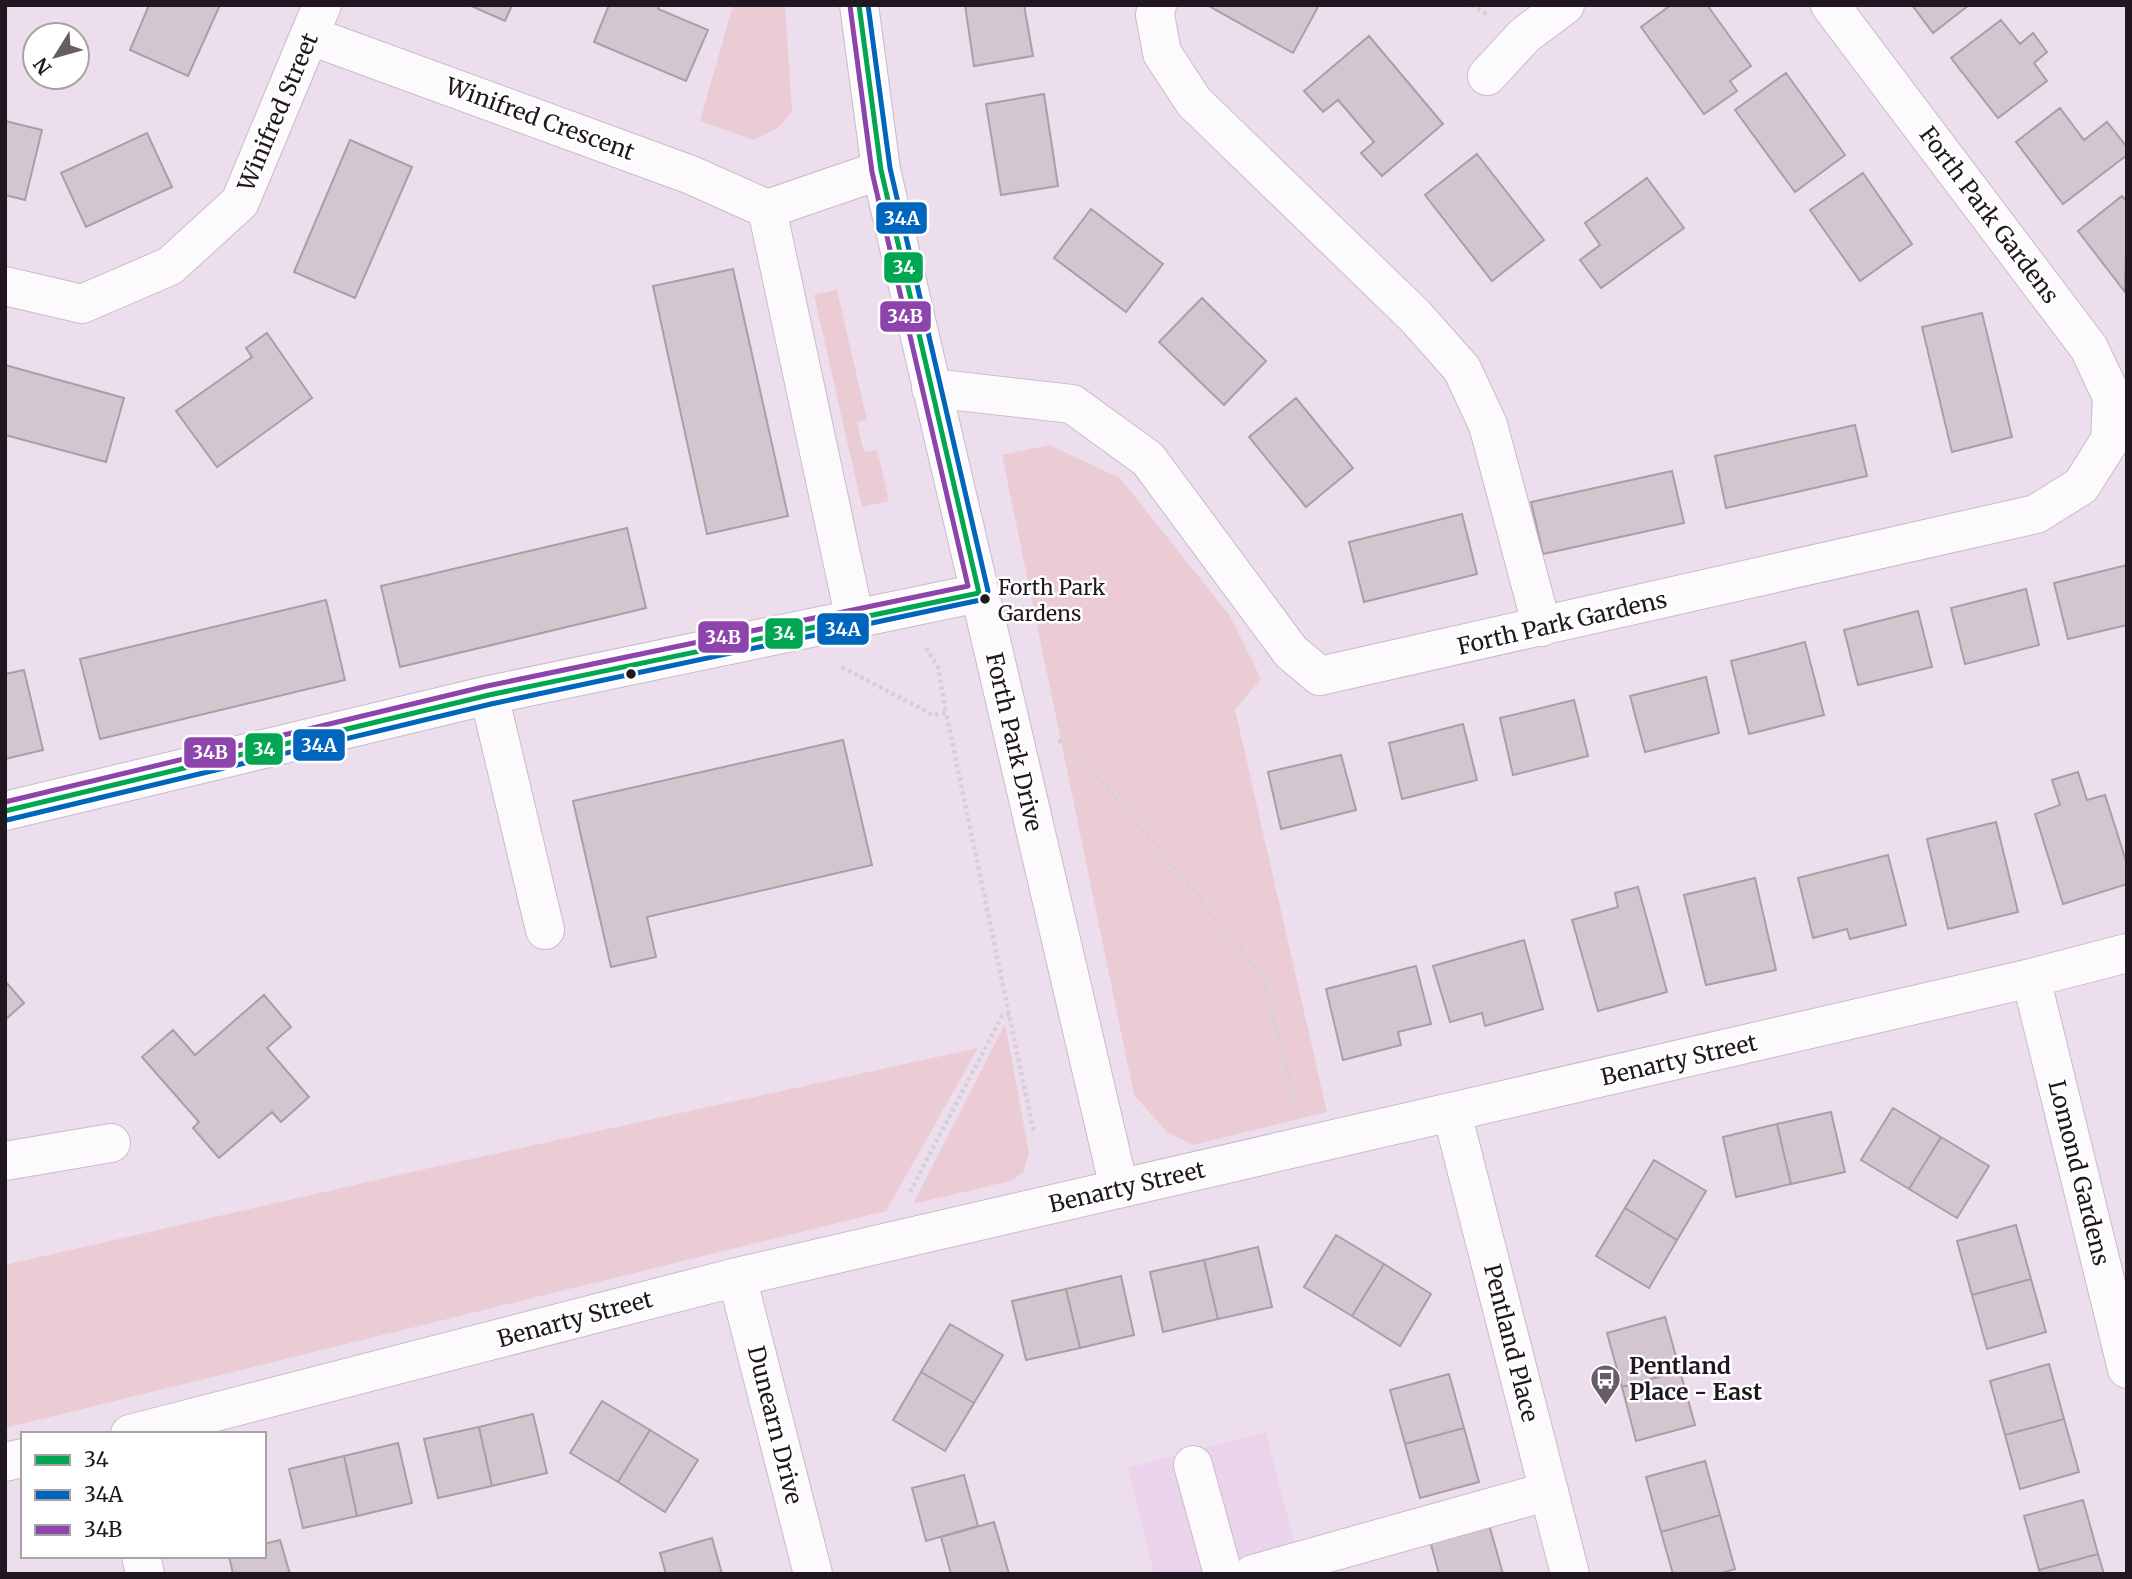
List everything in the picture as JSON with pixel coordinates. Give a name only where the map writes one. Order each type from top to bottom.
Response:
[{"type":"street","name":"Forth Park Drive","points":[[859,5],[881,170],[1119,1188]]},
{"type":"street","points":[[1157,5],[1162,53],[1194,102],[1416,317],[1462,369],[1488,425],[1542,627]]},
{"type":"street","points":[[1487,76],[1525,35],[1565,5]]},
{"type":"street","name":"Forth Park Gardens","points":[[931,388],[1072,404],[1149,459],[1291,652],[1320,676],[2036,514],[2081,486],[2119,444],[2112,397],[2089,348],[1830,5]]},
{"type":"street","name":"Winifred Crescent","points":[[317,20],[767,209]]},
{"type":"street","name":"Winifred Street","points":[[5,286],[82,304],[170,267],[240,202],[317,20]]},
{"type":"street","points":[[855,620],[767,209],[881,170]]},
{"type":"street","points":[[5,811],[489,695],[979,593]]},
{"type":"street","points":[[489,695],[545,930]]},
{"type":"street","name":"Benarty Street","points":[[138,1432],[737,1277],[2031,978],[2127,953]]},
{"type":"street","name":"Lomond Gardens","points":[[2031,978],[2127,1368]]},
{"type":"street","name":"Pentland Place","points":[[1451,1113],[1570,1574]]},
{"type":"street","points":[[5,1161],[111,1143]]},
{"type":"street","name":"Dunearn Drive","points":[[737,1277],[813,1574]]},
{"type":"street","points":[[1193,1465],[1223,1574]]},
{"type":"street","points":[[1253,1574],[1549,1491]]},
{"type":"path","points":[[917,645],[926,648],[938,667],[1034,1134]]},
{"type":"path","points":[[840,666],[933,715],[946,713]]},
{"type":"path","points":[[1053,728],[1056,741],[1069,741],[1263,976],[1298,1114]]},
{"type":"path","points":[[884,1243],[1002,1016],[1011,1014]]},
{"type":"shaded area","points":[[733,5],[785,5],[792,112],[778,128],[753,140],[700,121]]},
{"type":"shaded area","points":[[837,290],[867,420],[857,422],[864,452],[877,450],[889,501],[862,507],[814,295]]},
{"type":"shaded area","points":[[1049,445],[1120,478],[1230,616],[1261,679],[1235,710],[1327,1112],[1193,1145],[1167,1132],[1134,1095],[1002,455]]},
{"type":"shaded area","points":[[1005,1024],[1029,1152],[1023,1173],[1010,1181],[913,1204]]},
{"type":"shaded area","points":[[978,1048],[886,1211],[5,1428],[5,1265],[416,1171]]},
{"type":"shaded area","points":[[1266,1432],[1302,1574],[1154,1574],[1128,1468]]},
{"type":"building","points":[[149,5],[220,5],[188,76],[130,50]]},
{"type":"building","points":[[469,5],[512,5],[505,21]]},
{"type":"building","points":[[609,5],[659,5],[658,9],[708,30],[686,81],[594,42]]},
{"type":"building","points":[[965,5],[1024,5],[1033,56],[974,66]]},
{"type":"building","points":[[1207,5],[1319,5],[1293,53]]},
{"type":"building","points":[[1671,5],[1707,5],[1751,66],[1730,81],[1737,91],[1704,114],[1641,27]]},
{"type":"building","points":[[1912,5],[1969,5],[1933,33]]},
{"type":"building","points":[[2001,20],[2020,44],[2033,33],[2047,52],[2034,63],[2047,81],[1998,118],[1951,58]]},
{"type":"building","points":[[1369,36],[1443,124],[1382,176],[1361,153],[1374,142],[1338,100],[1323,112],[1304,91]]},
{"type":"building","points":[[1786,73],[1845,155],[1795,192],[1735,110]]},
{"type":"building","points":[[1044,94],[1058,186],[1001,195],[986,104]]},
{"type":"building","points":[[2060,108],[2084,140],[2107,122],[2127,147],[2127,155],[2063,204],[2016,142]]},
{"type":"building","points":[[5,121],[42,130],[25,200],[5,195]]},
{"type":"building","points":[[147,133],[172,187],[86,227],[61,173]]},
{"type":"building","points":[[350,140],[412,167],[355,298],[294,272]]},
{"type":"building","points":[[1477,154],[1544,240],[1492,281],[1425,195]]},
{"type":"building","points":[[1863,173],[1912,244],[1860,281],[1810,210]]},
{"type":"building","points":[[1647,178],[1684,228],[1601,288],[1580,260],[1600,245],[1585,223]]},
{"type":"building","points":[[2122,196],[2127,202],[2125,292],[2078,231]]},
{"type":"building","points":[[1091,209],[1163,264],[1126,312],[1054,258]]},
{"type":"building","points":[[733,269],[788,516],[707,534],[653,286]]},
{"type":"building","points":[[1202,298],[1266,361],[1224,405],[1159,342]]},
{"type":"building","points":[[1982,313],[2012,437],[1952,452],[1922,327]]},
{"type":"building","points":[[267,333],[312,398],[217,467],[176,411],[252,357],[246,348]]},
{"type":"building","points":[[5,365],[124,398],[106,462],[5,435]]},
{"type":"building","points":[[1296,398],[1353,468],[1306,507],[1249,437]]},
{"type":"building","points":[[1855,425],[1867,476],[1726,508],[1715,456]]},
{"type":"building","points":[[1672,471],[1684,523],[1543,554],[1531,502]]},
{"type":"building","points":[[1462,514],[1477,574],[1364,602],[1349,542]]},
{"type":"building","points":[[627,528],[646,608],[400,667],[381,586]]},
{"type":"building","points":[[2127,565],[2127,625],[2068,639],[2054,583]]},
{"type":"building","points":[[2026,589],[2039,645],[1965,664],[1951,608]]},
{"type":"building","points":[[326,600],[345,680],[100,739],[80,659]]},
{"type":"building","points":[[1918,611],[1932,667],[1858,685],[1844,630]]},
{"type":"building","points":[[1805,642],[1824,715],[1749,734],[1731,661]]},
{"type":"building","points":[[24,670],[43,750],[5,759],[5,674]]},
{"type":"building","points":[[1706,677],[1719,733],[1645,752],[1630,696]]},
{"type":"building","points":[[1574,700],[1588,756],[1513,775],[1500,718]]},
{"type":"building","points":[[1463,724],[1477,780],[1402,799],[1389,743]]},
{"type":"building","points":[[843,740],[872,865],[647,917],[656,957],[611,967],[573,801]]},
{"type":"building","points":[[1341,755],[1356,810],[1281,829],[1268,772]]},
{"type":"building","points":[[2078,772],[2087,800],[2105,795],[2127,864],[2127,884],[2063,904],[2035,814],[2060,805],[2052,780]]},
{"type":"building","points":[[1996,822],[2018,912],[1948,929],[1927,839]]},
{"type":"building","points":[[1888,855],[1906,925],[1850,939],[1847,929],[1813,938],[1798,878]]},
{"type":"building","points":[[1755,878],[1776,970],[1706,985],[1684,895]]},
{"type":"building","points":[[1638,887],[1667,992],[1598,1011],[1572,920],[1618,907],[1615,893]]},
{"type":"building","points":[[1524,940],[1543,1009],[1485,1026],[1482,1013],[1450,1022],[1433,966]]},
{"type":"building","points":[[1416,966],[1431,1024],[1398,1032],[1401,1045],[1343,1060],[1326,989]]},
{"type":"building","points":[[5,981],[24,1003],[5,1020]]},
{"type":"building","points":[[264,995],[291,1027],[267,1048],[309,1097],[281,1122],[272,1112],[219,1158],[193,1128],[199,1122],[142,1057],[173,1030],[195,1055]]},
{"type":"building","points":[[1893,1108],[1941,1137],[1909,1189],[1861,1160]]},
{"type":"building","points":[[1831,1112],[1845,1172],[1791,1184],[1777,1124]]},
{"type":"building","points":[[1777,1124],[1791,1184],[1736,1197],[1723,1137]]},
{"type":"building","points":[[1941,1137],[1989,1166],[1957,1218],[1909,1189]]},
{"type":"building","points":[[1654,1160],[1706,1191],[1677,1240],[1625,1208]]},
{"type":"building","points":[[1625,1208],[1677,1240],[1649,1288],[1596,1256]]},
{"type":"building","points":[[2016,1225],[2031,1279],[1972,1295],[1957,1241]]},
{"type":"building","points":[[1336,1235],[1384,1264],[1352,1316],[1304,1287]]},
{"type":"building","points":[[1258,1247],[1272,1307],[1218,1319],[1204,1260]]},
{"type":"building","points":[[1204,1260],[1218,1319],[1163,1332],[1150,1272]]},
{"type":"building","points":[[1384,1264],[1431,1294],[1400,1346],[1352,1316]]},
{"type":"building","points":[[1121,1276],[1134,1335],[1080,1348],[1066,1289]]},
{"type":"building","points":[[2031,1279],[2046,1332],[1987,1349],[1972,1295]]},
{"type":"building","points":[[1066,1289],[1080,1348],[1026,1360],[1012,1301]]},
{"type":"building","points":[[1665,1317],[1680,1371],[1622,1387],[1607,1333]]},
{"type":"building","points":[[950,1324],[1003,1355],[974,1403],[921,1372]]},
{"type":"building","points":[[2049,1364],[2064,1419],[2005,1435],[1990,1381]]},
{"type":"building","points":[[1680,1371],[1695,1425],[1636,1441],[1622,1387]]},
{"type":"building","points":[[921,1372],[974,1403],[945,1451],[893,1420]]},
{"type":"building","points":[[1449,1374],[1464,1428],[1405,1444],[1390,1390]]},
{"type":"building","points":[[602,1401],[650,1430],[618,1482],[570,1453]]},
{"type":"building","points":[[533,1414],[547,1473],[492,1486],[479,1427]]},
{"type":"building","points":[[2064,1419],[2079,1472],[2020,1489],[2005,1435]]},
{"type":"building","points":[[479,1427],[492,1486],[438,1498],[424,1439]]},
{"type":"building","points":[[1464,1428],[1479,1482],[1420,1498],[1405,1444]]},
{"type":"building","points":[[650,1430],[698,1460],[665,1512],[618,1482]]},
{"type":"building","points":[[398,1443],[412,1503],[357,1516],[344,1456]]},
{"type":"building","points":[[344,1456],[357,1516],[303,1528],[289,1469]]},
{"type":"building","points":[[1705,1461],[1720,1515],[1661,1532],[1646,1477]]},
{"type":"building","points":[[964,1475],[978,1526],[926,1541],[912,1488]]},
{"type":"building","points":[[2083,1500],[2098,1554],[2039,1570],[2024,1516]]},
{"type":"building","points":[[1720,1515],[1735,1569],[1718,1574],[1673,1574],[1661,1532]]},
{"type":"building","points":[[1488,1521],[1503,1574],[1439,1574],[1429,1537]]},
{"type":"building","points":[[994,1522],[1009,1574],[951,1574],[941,1537]]},
{"type":"building","points":[[712,1538],[722,1574],[666,1574],[660,1553]]},
{"type":"building","points":[[280,1540],[290,1574],[233,1574],[229,1558],[266,1558],[266,1544]]},
{"type":"building","points":[[2098,1554],[2104,1574],[2040,1574],[2039,1570]]},
{"type":"transit line","name":"34","points":[[5,811],[489,695],[979,593],[881,170],[859,5]]},
{"type":"transit line","name":"34A","points":[[7,820],[491,704],[985,599],[988,591],[890,168],[868,5]]},
{"type":"transit line","name":"34B","points":[[5,802],[487,686],[968,586],[872,172],[850,6]]},
{"type":"place","name":"Forth Park Gardens","points":[[985,599]]},
{"type":"place","name":"Pentland Place - East","points":[[1606,1406]]}]
